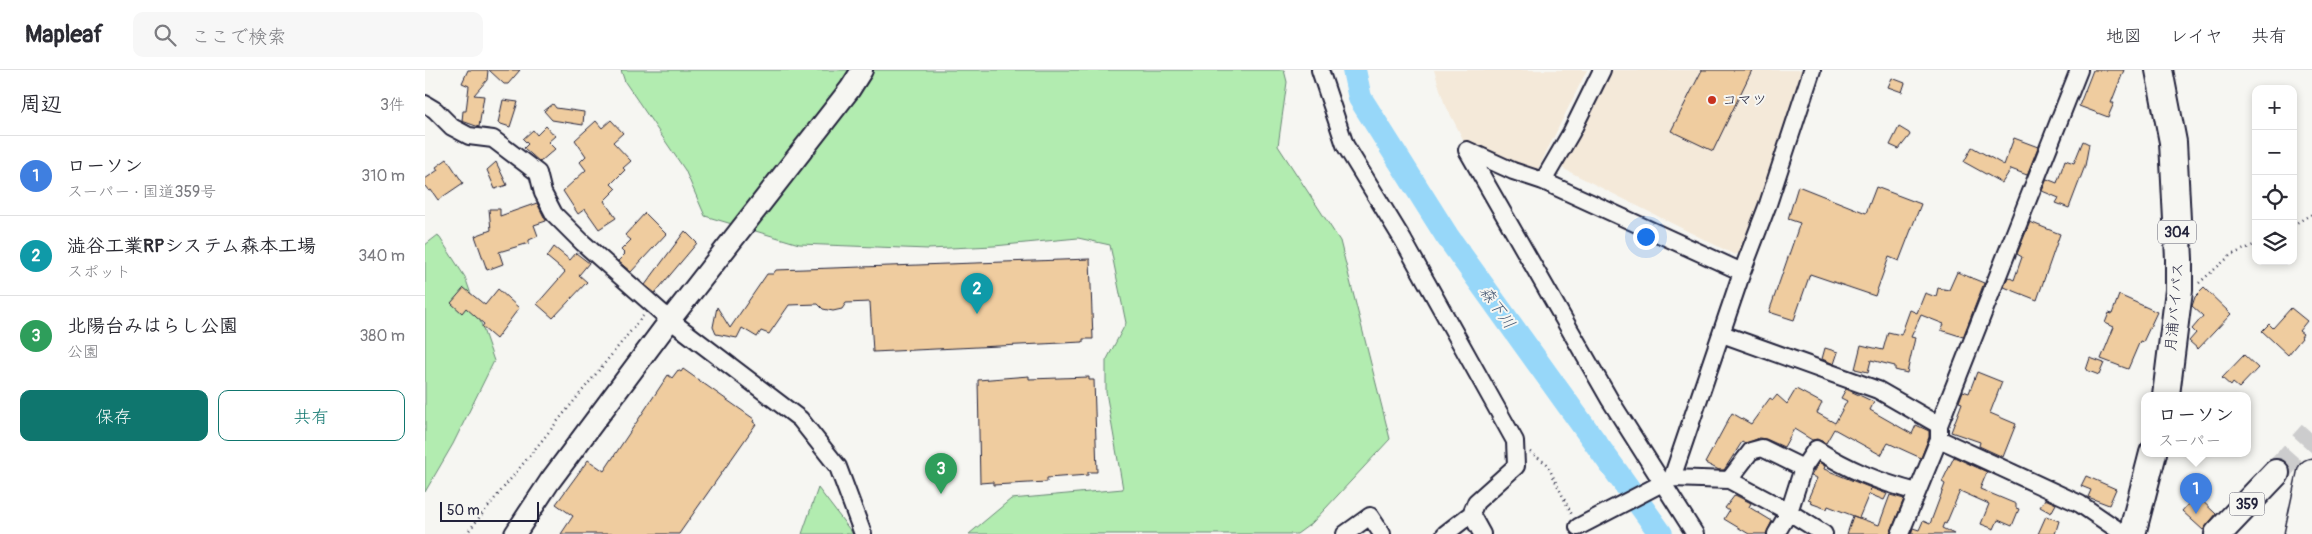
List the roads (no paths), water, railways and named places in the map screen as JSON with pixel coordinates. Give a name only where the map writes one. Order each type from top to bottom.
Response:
[{"type":"highway","name":"月浦バイパス","points":[[2159,70],[2173,142],[2179,290],[2166,392]]},
{"type":"highway","points":[[2132,534],[2152,457]]},
{"type":"highway","name":"359","points":[[2218,534],[2276,473]]},
{"type":"highway","points":[[2299,534],[2312,473]]},
{"type":"street","points":[[515,534],[550,481],[670,320],[850,89],[862,70]]},
{"type":"street","points":[[1320,70],[1345,145],[1403,240],[1515,442],[1516,466],[1476,502],[1471,514],[1445,534]]},
{"type":"street","points":[[1543,181],[1571,133],[1602,70]]},
{"type":"street","points":[[1663,482],[1722,334],[1742,272],[1768,204],[1812,70]]},
{"type":"street","points":[[1900,534],[2079,70]]},
{"type":"street","points":[[425,104],[469,136],[493,139],[538,173],[543,193],[554,214],[583,243],[670,320],[800,420],[839,467],[863,534]]},
{"type":"street","points":[[1695,534],[1557,311],[1467,150],[1513,171],[1543,181],[1742,272]]},
{"type":"street","points":[[1722,334],[1878,390],[1939,432],[2080,504],[2124,534]]},
{"type":"street","points":[[1729,480],[1751,451],[1762,448],[1803,468]]},
{"type":"street","points":[[1775,534],[1789,512],[1803,468],[1816,449],[1847,468],[1886,484],[1917,492]]},
{"type":"street","points":[[1582,525],[1663,482],[1729,480],[1789,512],[1824,534]]},
{"type":"street","points":[[1471,514],[1482,534]]},
{"type":"street","points":[[1345,534],[1370,516],[1382,534]]},
{"type":"waterway","name":"森下川","points":[[1354,70],[1360,98],[1447,236],[1661,534]]},
{"type":"tunnel","points":[[2276,473],[2312,433]]},
{"type":"place","name":"コマツ","points":[[1712,100]]},
{"type":"place","name":"澁谷工業RPシステム森本工場","points":[[977,314]]},
{"type":"place","name":"北陽台みはらし公園","points":[[941,494]]},
{"type":"place","name":"ローソン","points":[[2196,514]]}]
